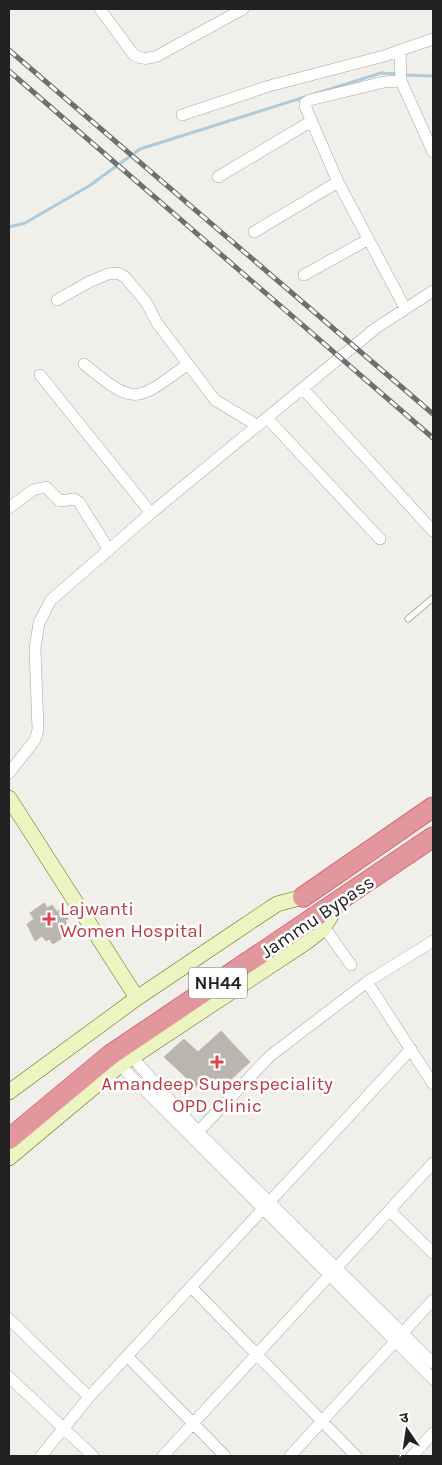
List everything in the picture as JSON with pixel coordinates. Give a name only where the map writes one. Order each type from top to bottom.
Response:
[{"type":"highway","name":"Jammu Bypass","points":[[302,896],[433,807]]},
{"type":"highway","name":"Jammu Bypass","points":[[9,1139],[339,901],[433,837]]},
{"type":"street","points":[[100,9],[133,54],[139,58],[157,56],[243,9]]},
{"type":"street","points":[[182,115],[269,86],[400,56],[433,39]]},
{"type":"street","points":[[400,56],[401,79],[433,152]]},
{"type":"street","points":[[401,79],[307,102],[305,106],[310,122],[338,182],[367,240],[405,308]]},
{"type":"street","points":[[218,177],[310,122]]},
{"type":"street","points":[[254,232],[338,182]]},
{"type":"street","points":[[304,275],[367,240]]},
{"type":"street","points":[[57,300],[89,282],[118,273],[125,277],[146,302],[157,323],[216,400],[263,422],[380,539]]},
{"type":"street","points":[[9,773],[35,740],[38,730],[35,648],[43,612],[51,600],[151,513],[376,328],[433,291]]},
{"type":"street","points":[[84,364],[116,390],[134,395],[143,394],[159,385],[188,364]]},
{"type":"street","points":[[40,375],[151,513]]},
{"type":"street","points":[[303,389],[433,531]]},
{"type":"street","points":[[9,508],[34,490],[46,487],[60,501],[74,500],[79,502],[109,550]]},
{"type":"street","points":[[9,798],[137,998]]},
{"type":"street","points":[[9,1092],[137,998],[277,904],[302,896]]},
{"type":"street","points":[[9,1158],[120,1060],[308,941],[324,927],[339,901]]},
{"type":"street","points":[[324,927],[351,965]]},
{"type":"street","points":[[196,1135],[270,1056],[367,982],[433,941]]},
{"type":"street","points":[[367,982],[433,1084]]},
{"type":"street","points":[[41,1456],[89,1396],[411,1049]]},
{"type":"street","points":[[120,1060],[333,1274],[400,1337],[433,1363]]},
{"type":"street","points":[[163,1456],[333,1274],[433,1163]]},
{"type":"street","points":[[390,1211],[433,1253]]},
{"type":"street","points":[[190,1287],[356,1456]]},
{"type":"street","points":[[290,1456],[433,1300]]},
{"type":"street","points":[[9,1319],[89,1396]]},
{"type":"street","points":[[400,1337],[433,1379]]},
{"type":"street","points":[[127,1356],[225,1456]]},
{"type":"street","points":[[9,1377],[93,1456]]},
{"type":"street","points":[[412,1456],[433,1433]]},
{"type":"lane","points":[[408,618],[433,598]]},
{"type":"building","points":[[44,903],[47,908],[52,905],[57,912],[62,908],[69,918],[65,921],[70,928],[63,933],[65,936],[53,944],[49,939],[46,941],[42,936],[35,941],[27,924],[34,919],[30,913]]},
{"type":"building","points":[[221,1031],[250,1062],[227,1083],[223,1078],[203,1093],[164,1057],[184,1039],[198,1052]]},
{"type":"waterway","points":[[9,227],[25,223],[89,186],[140,149],[381,73],[398,74]]},
{"type":"waterway","points":[[404,75],[433,76]]},
{"type":"railway","points":[[9,50],[433,414]]},
{"type":"railway","points":[[9,71],[433,438]]},
{"type":"place","name":"Lajwanti Women Hospital","points":[[49,919]]},
{"type":"place","name":"Amandeep Superspeciality OPD Clinic","points":[[217,1062]]}]
